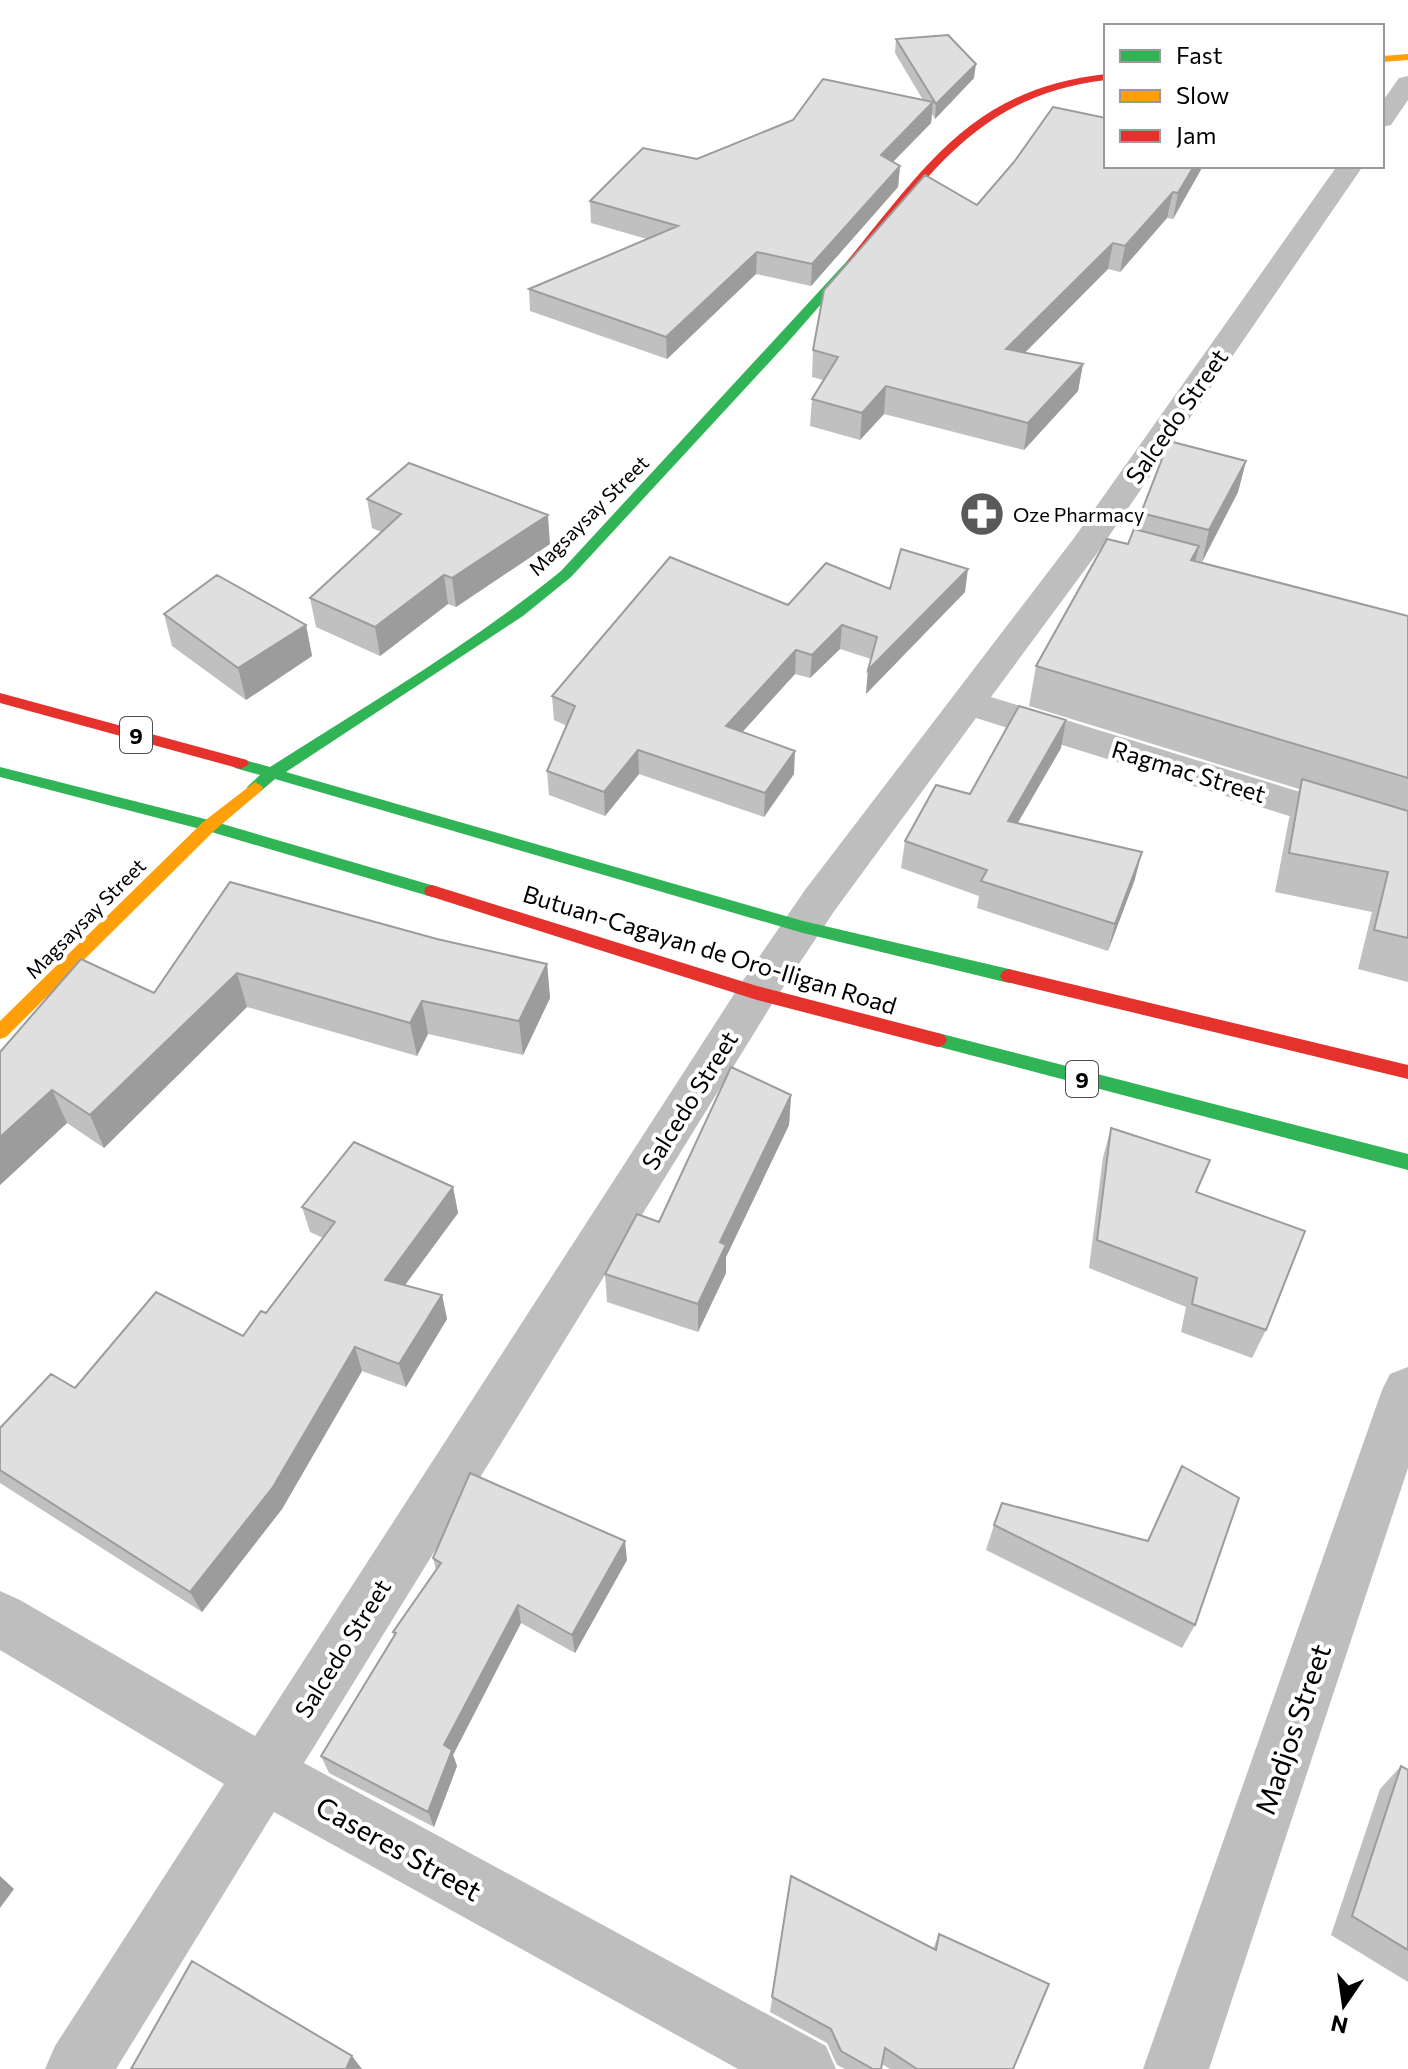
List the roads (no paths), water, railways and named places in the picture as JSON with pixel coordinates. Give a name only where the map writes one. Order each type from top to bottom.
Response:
[{"type":"main road","points":[[1384,59],[1408,57]]},
{"type":"main road","name":"Magsaysay Street","points":[[0,1032],[209,826],[272,773],[456,655],[518,613],[566,574],[784,339],[953,145],[981,119],[1032,91],[1064,82],[1104,77]]},
{"type":"main road","name":"Butuan-Cagayan de Oro-Iligan Road","points":[[0,698],[272,773],[803,927],[1408,1072]]},
{"type":"main road","name":"Butuan-Cagayan de Oro-Iligan Road","points":[[0,772],[209,826],[484,906],[757,993],[1408,1162]]},
{"type":"street","points":[[1384,117],[1408,83]]},
{"type":"street","name":"Salcedo Street","points":[[78,2069],[757,993],[970,703],[1101,549],[1349,168]]},
{"type":"street","name":"Ragmac Street","points":[[970,703],[1408,839]]},
{"type":"street","name":"Madjos Street","points":[[1176,2069],[1408,1390]]},
{"type":"street","name":"Caseres Street","points":[[0,1619],[262,1773],[803,2069]]},
{"type":"place","name":"Oze Pharmacy","points":[[982,514]]}]
